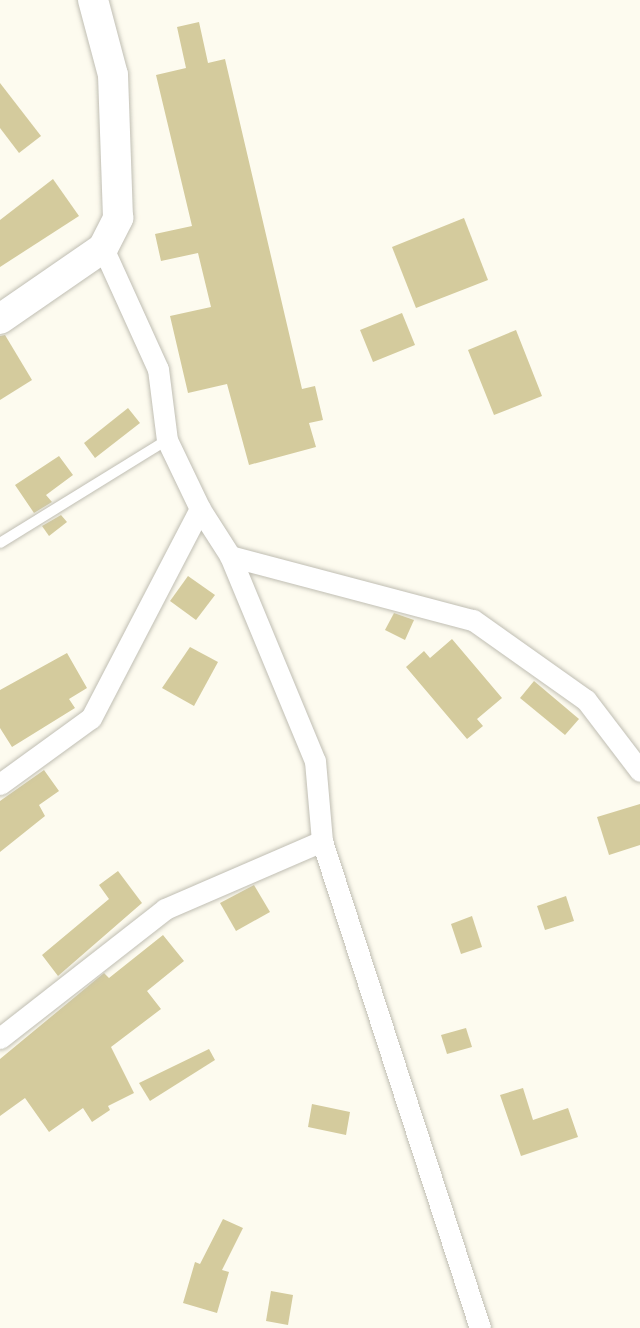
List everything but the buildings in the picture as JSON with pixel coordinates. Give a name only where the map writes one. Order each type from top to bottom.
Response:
[{"type":"main road","points":[[0,319],[103,248],[118,218],[113,75],[93,0]]},
{"type":"street","points":[[103,248],[158,369],[167,440],[200,509],[230,556],[315,761],[322,841],[480,1328]]},
{"type":"street","points":[[0,784],[91,718],[200,509]]},
{"type":"street","points":[[230,556],[473,620],[586,700],[640,771]]},
{"type":"street","points":[[0,1038],[165,909],[322,841]]},
{"type":"lane","points":[[0,543],[167,440]]}]
